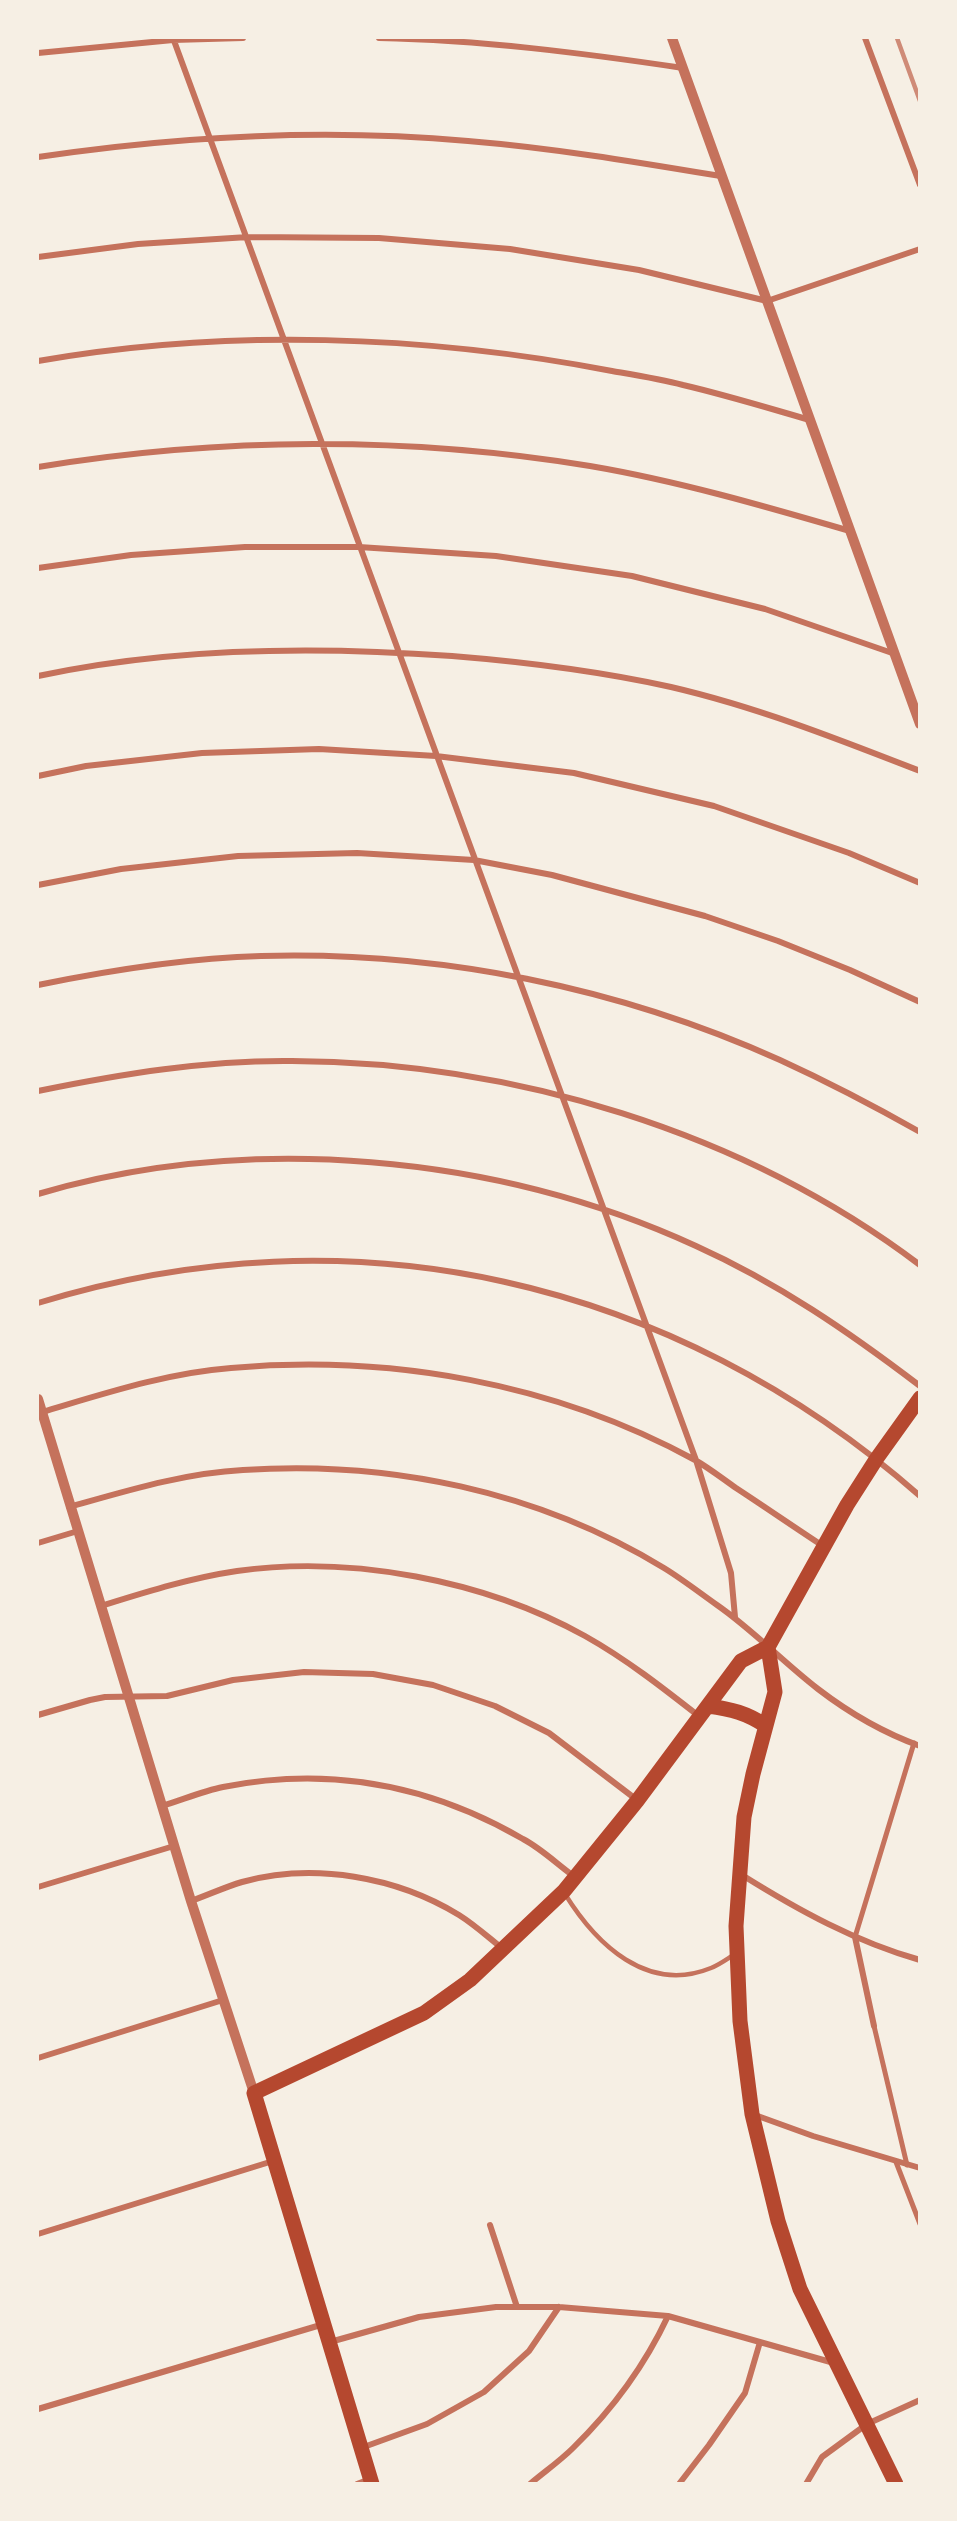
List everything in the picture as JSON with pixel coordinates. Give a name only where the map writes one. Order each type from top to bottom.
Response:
[{"type":"main road","points":[[366,2482],[360,2448],[330,2343],[254,2093],[424,2013],[470,1980],[564,1891],[637,1801],[741,1661],[768,1647],[823,1546],[877,1458],[920,1398]]},
{"type":"main road","points":[[768,1647],[775,1692],[744,1817],[736,1954],[740,2021],[752,2114],[778,2221],[800,2289],[896,2484]]},
{"type":"main road","points":[[704,1712],[731,1709],[749,1715],[766,1726]]},
{"type":"street","points":[[38,52],[173,39],[243,38]]},
{"type":"street","points":[[379,38],[429,39],[556,50],[683,68]]},
{"type":"street","points":[[672,38],[920,724]]},
{"type":"street","points":[[865,38],[920,185]]},
{"type":"street","points":[[173,39],[248,237],[358,547],[696,1460],[731,1573],[735,1617]]},
{"type":"street","points":[[38,157],[103,147],[211,138],[339,135],[467,141],[594,154],[720,176]]},
{"type":"street","points":[[38,257],[138,244],[248,237],[379,238],[510,249],[639,270],[767,301],[920,249]]},
{"type":"street","points":[[38,360],[174,344],[285,340],[418,344],[551,359],[682,384],[810,420]]},
{"type":"street","points":[[38,467],[98,457],[210,447],[322,444],[456,450],[590,466],[721,493],[850,531]]},
{"type":"street","points":[[38,568],[131,555],[245,547],[358,547],[496,556],[632,576],[765,609],[895,654]]},
{"type":"street","points":[[38,676],[168,657],[283,650],[398,652],[538,663],[672,687],[806,726],[920,771]]},
{"type":"street","points":[[38,776],[86,766],[202,753],[319,749],[436,756],[574,773],[714,806],[849,853],[920,883]]},
{"type":"street","points":[[38,885],[121,869],[238,856],[357,853],[474,860],[562,877],[705,916],[830,962],[920,1002]]},
{"type":"street","points":[[38,985],[167,963],[259,956],[335,956],[411,961],[518,976],[614,1000],[700,1028],[779,1060],[853,1095],[920,1132]]},
{"type":"street","points":[[38,1091],[126,1074],[221,1063],[291,1061],[367,1064],[470,1076],[562,1095],[653,1123],[759,1168],[822,1200],[893,1244],[920,1265]]},
{"type":"street","points":[[38,1194],[150,1170],[252,1160],[336,1160],[423,1168],[524,1187],[603,1209],[696,1245],[777,1287],[852,1334],[920,1386]]},
{"type":"street","points":[[38,1303],[79,1290],[161,1272],[249,1262],[320,1260],[383,1263],[471,1274],[552,1293],[647,1325],[698,1347],[757,1378],[877,1458],[920,1496]]},
{"type":"street","points":[[42,1412],[134,1384],[229,1368],[326,1363],[422,1370],[517,1389],[608,1419],[696,1460],[823,1546]]},
{"type":"street","points":[[38,1399],[69,1507],[191,1901],[254,2093]]},
{"type":"street","points":[[69,1507],[154,1483],[241,1470],[329,1467],[417,1476],[502,1496],[585,1527],[663,1567],[735,1617],[819,1689],[851,1711],[916,1744],[855,1937],[907,2165]]},
{"type":"street","points":[[38,1543],[78,1531]]},
{"type":"street","points":[[101,1606],[169,1584],[238,1571],[310,1567],[381,1571],[451,1584],[519,1606],[583,1636],[704,1712]]},
{"type":"street","points":[[38,1715],[90,1700],[167,1696],[233,1680],[304,1672],[373,1674],[433,1685],[495,1706],[549,1733],[637,1801]]},
{"type":"street","points":[[162,1806],[222,1787],[285,1778],[348,1779],[410,1790],[470,1810],[526,1840],[576,1878]]},
{"type":"street","points":[[38,1887],[174,1846]]},
{"type":"street","points":[[739,1873],[795,1908],[855,1937],[920,1960]]},
{"type":"street","points":[[191,1901],[243,1882],[299,1874],[355,1876],[410,1891],[460,1916],[504,1950]]},
{"type":"street","points":[[38,2058],[222,2000]]},
{"type":"street","points":[[752,2114],[920,2168]]},
{"type":"street","points":[[38,2234],[274,2161]]},
{"type":"street","points":[[896,2162],[920,2224]]},
{"type":"street","points":[[490,2225],[517,2307]]},
{"type":"street","points":[[330,2343],[419,2317],[496,2307],[559,2307],[668,2316],[837,2364]]},
{"type":"street","points":[[360,2448],[427,2424],[484,2392],[529,2351],[559,2307]]},
{"type":"street","points":[[530,2484],[573,2449],[617,2399],[653,2348],[668,2316]]},
{"type":"street","points":[[38,2409],[324,2324]]},
{"type":"street","points":[[679,2484],[745,2393],[760,2342]]},
{"type":"street","points":[[806,2484],[822,2457],[867,2424],[920,2400]]},
{"type":"lane","points":[[564,1891],[579,1917],[602,1942],[625,1961],[653,1972],[682,1974],[711,1968],[736,1954]]},
{"type":"railway","points":[[897,38],[920,101]]}]
